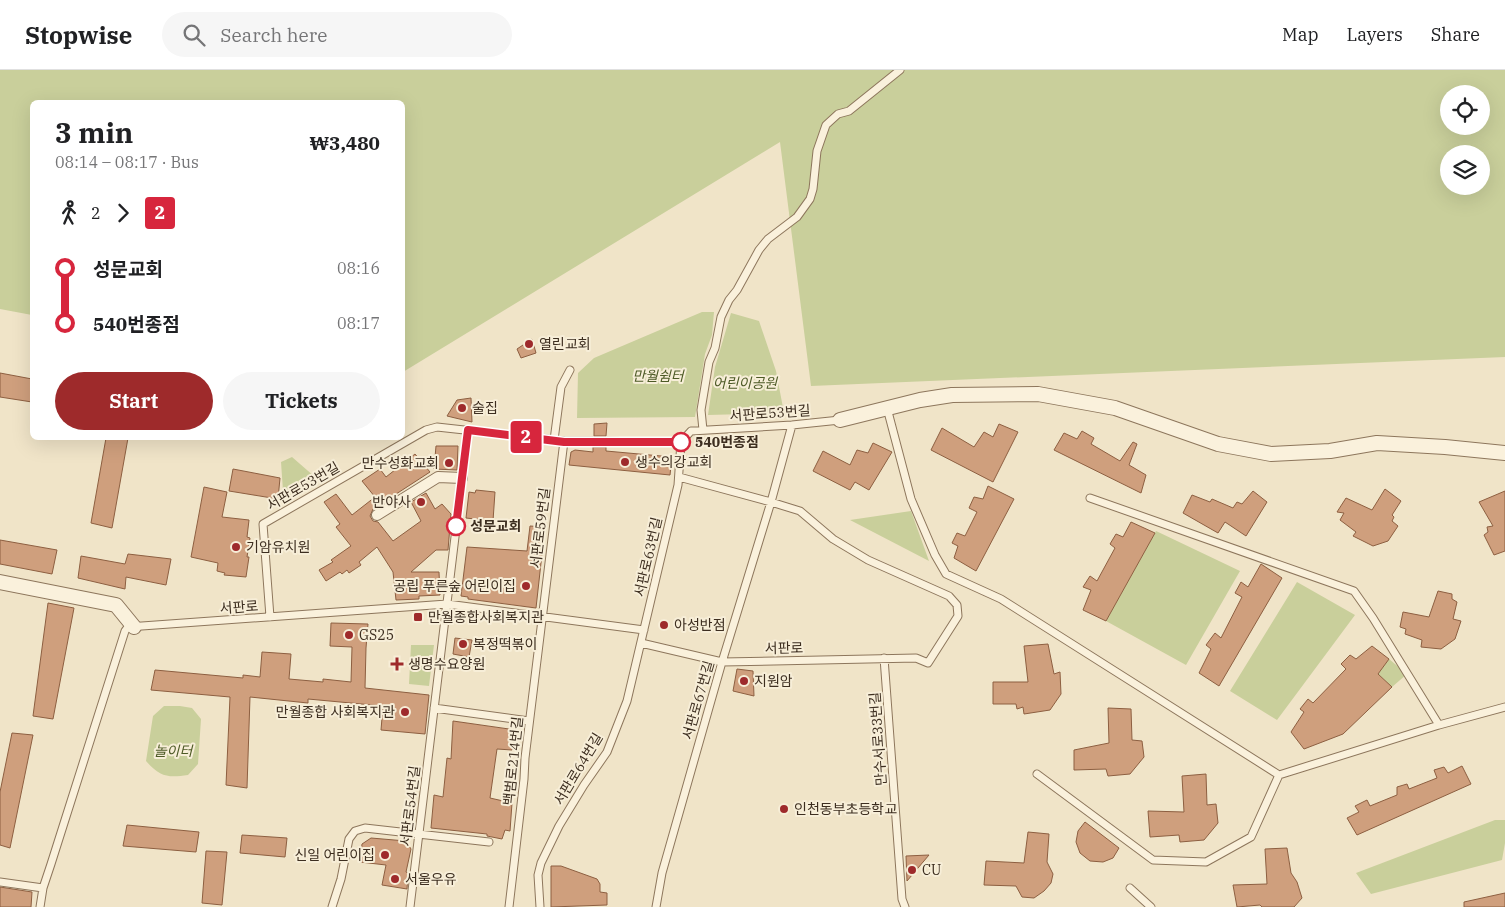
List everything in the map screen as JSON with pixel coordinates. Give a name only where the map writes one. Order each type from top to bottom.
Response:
[{"type":"street","points":[[840,420],[920,400],[952,395],[1038,394],[1114,408],[1218,444],[1271,454],[1330,451],[1377,443],[1505,453]]},
{"type":"street","points":[[377,515],[438,477],[462,478]]},
{"type":"street","points":[[0,582],[116,606],[134,627]]},
{"type":"lane","points":[[703,430],[701,410],[709,362],[715,348],[721,317],[729,300],[737,290],[759,250],[768,239],[797,217],[810,200],[813,190],[817,151],[826,125],[838,114],[849,111],[900,70]]},
{"type":"lane","points":[[554,440],[561,387],[570,370]]},
{"type":"lane","points":[[887,408],[911,500],[935,555],[946,574],[1001,599],[1279,776]]},
{"type":"lane","name":"서판로53번길","points":[[270,617],[263,524],[426,430],[437,427],[564,442],[681,442],[691,431],[840,420]]},
{"type":"lane","name":"서판로67번길","points":[[656,907],[662,873],[722,662],[772,502],[792,425]]},
{"type":"lane","points":[[447,604],[468,430]]},
{"type":"lane","name":"서판로59번길","points":[[542,617],[564,442]]},
{"type":"lane","name":"서판로63번길","points":[[641,643],[679,477],[681,442]]},
{"type":"lane","points":[[679,477],[772,502]]},
{"type":"lane","points":[[1090,498],[1354,591],[1373,618],[1439,725]]},
{"type":"lane","name":"서판로","points":[[641,643],[722,662],[916,658],[928,663],[958,616],[957,605],[949,596],[868,560],[833,539],[800,511],[772,502]]},
{"type":"lane","name":"서판로","points":[[134,627],[447,604],[644,630]]},
{"type":"lane","name":"서판로54번길","points":[[410,907],[447,604]]},
{"type":"lane","name":"백범로214번길","points":[[509,907],[542,617]]},
{"type":"lane","points":[[40,907],[43,888],[124,631],[128,627],[134,627]]},
{"type":"lane","name":"서판로64번길","points":[[540,907],[538,875],[541,862],[559,826],[607,752],[627,701],[641,643]]},
{"type":"lane","name":"만수서로33번길","points":[[884,658],[902,899],[905,907]]},
{"type":"lane","points":[[1037,774],[1153,860],[1206,862],[1250,837],[1279,776],[1439,725],[1505,707]]},
{"type":"lane","points":[[434,708],[529,720]]},
{"type":"lane","points":[[332,907],[341,879],[349,839],[355,831],[365,828],[489,842]]},
{"type":"lane","points":[[0,882],[43,888]]},
{"type":"lane","points":[[1130,888],[1151,907]]},
{"type":"green space","points":[[0,70],[1505,70],[1505,357],[811,386],[780,142],[405,371],[405,100],[30,100],[30,315],[0,309]]},
{"type":"green space","name":"만월쉼터","points":[[702,312],[714,312],[712,335],[705,354],[695,417],[577,418],[578,373],[594,358]]},
{"type":"green space","name":"어린이공원","points":[[731,313],[759,321],[776,371],[784,413],[708,415],[715,367]]},
{"type":"green space","points":[[292,457],[315,477],[315,481],[288,496],[283,491],[281,462]]},
{"type":"green space","points":[[911,511],[929,561],[850,520]]},
{"type":"green space","points":[[1156,531],[1240,571],[1186,665],[1106,621]]},
{"type":"green space","points":[[1297,582],[1355,615],[1277,720],[1230,691]]},
{"type":"green space","points":[[411,645],[434,645],[429,686],[409,684]]},
{"type":"green space","points":[[1389,659],[1407,674],[1392,687],[1378,674]]},
{"type":"green space","name":"놀이터","points":[[164,706],[192,708],[201,719],[198,764],[188,775],[165,775],[146,761],[153,716]]},
{"type":"green space","points":[[1495,820],[1505,820],[1505,843],[1502,860],[1371,894],[1356,873]]},
{"type":"building","name":"열린교회","points":[[532,339],[536,353],[521,358],[517,349]]},
{"type":"building","points":[[0,373],[30,379],[30,402],[0,397]]},
{"type":"building","name":"술집","points":[[471,398],[472,422],[447,416],[457,400]]},
{"type":"building","points":[[607,423],[606,436],[594,436],[594,424]]},
{"type":"building","points":[[999,424],[1018,432],[993,482],[931,450],[942,428],[974,447],[984,432],[993,437]]},
{"type":"building","points":[[1082,431],[1094,438],[1091,444],[1120,461],[1133,442],[1137,444],[1129,465],[1146,475],[1141,493],[1054,450],[1064,433],[1077,439]]},
{"type":"building","points":[[106,440],[128,440],[112,528],[91,523]]},
{"type":"building","points":[[873,443],[892,452],[869,490],[855,482],[850,490],[813,471],[823,451],[850,465],[857,450],[868,453]]},
{"type":"building","name":"만수성화교회","points":[[436,446],[458,446],[457,470],[434,469]]},
{"type":"building","points":[[593,447],[606,447],[606,451],[672,457],[670,475],[569,465],[571,452],[575,450],[593,452]]},
{"type":"building","points":[[415,454],[430,472],[373,509],[370,516],[373,521],[378,522],[393,541],[421,521],[411,502],[426,493],[435,509],[442,504],[451,514],[448,550],[436,550],[411,572],[439,572],[440,595],[419,596],[419,599],[396,600],[393,572],[377,547],[359,562],[361,565],[349,573],[347,570],[342,574],[340,572],[326,581],[319,570],[333,562],[331,560],[351,546],[336,527],[340,524],[324,502],[336,494],[352,515],[375,497],[362,481],[380,469],[386,477]]},
{"type":"building","points":[[233,469],[280,478],[278,499],[229,491]]},
{"type":"building","points":[[988,486],[1014,499],[976,571],[954,558],[958,546],[952,543],[957,533],[965,536],[977,512],[969,508],[974,497],[983,499]]},
{"type":"building","points":[[204,487],[227,492],[222,517],[249,520],[247,537],[250,538],[247,557],[249,557],[246,577],[224,575],[225,573],[217,571],[218,563],[191,557]]},
{"type":"building","points":[[1385,489],[1401,501],[1392,515],[1394,517],[1392,521],[1398,526],[1388,541],[1373,546],[1353,536],[1356,532],[1340,520],[1344,513],[1337,512],[1346,498],[1372,510]]},
{"type":"building","points":[[476,490],[495,492],[493,521],[466,518],[469,492],[475,493]]},
{"type":"building","points":[[1253,491],[1267,502],[1246,536],[1225,522],[1218,533],[1183,513],[1192,495],[1210,502],[1212,499],[1233,508],[1237,502],[1242,504]]},
{"type":"building","points":[[1505,491],[1505,551],[1494,555],[1484,535],[1488,532],[1487,527],[1493,526],[1479,502]]},
{"type":"building","points":[[1131,522],[1155,533],[1106,621],[1083,610],[1091,590],[1083,587],[1090,576],[1097,581],[1115,548],[1110,544],[1116,534],[1123,537]]},
{"type":"building","points":[[530,526],[545,527],[536,608],[468,599],[468,597],[461,596],[467,547],[527,551]]},
{"type":"building","points":[[0,540],[57,550],[52,574],[0,564]]},
{"type":"building","points":[[128,554],[171,559],[166,585],[126,577],[125,589],[78,578],[81,556],[125,564]]},
{"type":"building","points":[[1261,564],[1282,578],[1219,686],[1199,673],[1211,649],[1206,645],[1215,633],[1221,638],[1242,597],[1235,593],[1241,582],[1248,587]]},
{"type":"building","points":[[1438,591],[1452,594],[1452,599],[1457,602],[1453,619],[1461,621],[1455,639],[1441,649],[1421,647],[1422,640],[1405,634],[1406,629],[1400,627],[1403,612],[1429,617]]},
{"type":"building","points":[[48,603],[74,608],[53,719],[33,716]]},
{"type":"building","points":[[331,623],[368,624],[365,688],[429,695],[425,734],[381,730],[383,706],[308,699],[308,703],[250,697],[247,788],[226,785],[230,697],[151,690],[155,670],[243,678],[243,675],[260,677],[262,652],[291,654],[289,679],[323,682],[323,679],[351,682],[352,647],[330,646]]},
{"type":"building","points":[[455,638],[472,640],[469,657],[453,654]]},
{"type":"building","points":[[1048,644],[1054,674],[1060,672],[1061,694],[1050,710],[1024,714],[1023,707],[1017,709],[1016,704],[993,704],[993,682],[1028,682],[1024,646]]},
{"type":"building","points":[[1372,646],[1389,659],[1378,674],[1392,687],[1343,734],[1304,749],[1291,732],[1304,712],[1300,709],[1308,699],[1313,703],[1346,669],[1341,664],[1350,655],[1356,659]]},
{"type":"building","name":"지원암","points":[[737,669],[753,671],[754,696],[733,691]]},
{"type":"building","points":[[1108,708],[1131,709],[1132,740],[1142,741],[1144,757],[1130,774],[1108,776],[1106,769],[1074,770],[1074,750],[1109,743]]},
{"type":"building","points":[[453,721],[516,730],[512,750],[497,749],[490,798],[512,803],[510,831],[505,830],[502,839],[487,836],[487,834],[431,828],[434,795],[443,797],[447,758],[451,759]]},
{"type":"building","points":[[12,733],[33,735],[10,848],[0,845],[0,792]]},
{"type":"building","points":[[1462,766],[1471,784],[1357,835],[1347,818],[1359,812],[1355,806],[1367,800],[1370,806],[1397,795],[1397,787],[1407,784],[1409,789],[1437,778],[1434,770],[1444,767],[1448,773]]},
{"type":"building","points":[[1206,774],[1207,805],[1216,804],[1218,823],[1204,840],[1180,842],[1179,835],[1150,837],[1148,811],[1184,812],[1182,776]]},
{"type":"building","points":[[1085,822],[1119,848],[1113,858],[1103,862],[1090,861],[1080,853],[1076,842],[1078,831]]},
{"type":"building","points":[[127,825],[199,832],[196,852],[123,846]]},
{"type":"building","points":[[1028,832],[1049,834],[1047,862],[1053,874],[1051,883],[1034,898],[1022,897],[1016,886],[984,885],[986,861],[1024,863]]},
{"type":"building","points":[[242,835],[287,838],[285,857],[240,853]]},
{"type":"building","name":"신일 어린이집","points":[[371,838],[406,841],[411,849],[406,872],[408,873],[407,889],[382,885],[386,865],[360,862],[362,844]]},
{"type":"building","points":[[1287,848],[1291,873],[1297,882],[1302,898],[1294,907],[1262,907],[1260,905],[1237,907],[1233,885],[1267,884],[1265,849]]},
{"type":"building","points":[[206,851],[227,852],[222,905],[202,903]]},
{"type":"building","name":"CU","points":[[929,855],[907,881],[906,856]]},
{"type":"building","points":[[551,866],[561,866],[597,879],[600,884],[600,892],[607,893],[607,905],[551,907]]},
{"type":"building","points":[[0,887],[32,892],[31,907],[0,907]]},
{"type":"building","points":[[1505,893],[1505,907],[1464,907],[1464,902]]},
{"type":"bus line","name":"2","points":[[456,526],[468,430],[564,442],[681,442]]},
{"type":"place","name":"열린교회","points":[[529,344]]},
{"type":"place","name":"술집","points":[[462,408]]},
{"type":"place","name":"540번종점","points":[[681,442]]},
{"type":"place","name":"생수의강교회","points":[[625,462]]},
{"type":"place","name":"만수성화교회","points":[[449,463]]},
{"type":"place","name":"반야사","points":[[421,502]]},
{"type":"place","name":"성문교회","points":[[456,526]]},
{"type":"place","name":"기암유치원","points":[[236,547]]},
{"type":"place","name":"공립 푸른숲 어린이집","points":[[526,586]]},
{"type":"place","name":"만월종합사회복지관","points":[[418,617]]},
{"type":"place","name":"아성반점","points":[[664,625]]},
{"type":"place","name":"GS25","points":[[349,635]]},
{"type":"place","name":"복정떡볶이","points":[[463,644]]},
{"type":"place","name":"생명수요양원","points":[[397,664]]},
{"type":"place","name":"지원암","points":[[744,681]]},
{"type":"place","name":"만월종합 사회복지관","points":[[405,712]]},
{"type":"place","name":"인천동부초등학교","points":[[784,809]]},
{"type":"place","name":"신일 어린이집","points":[[385,855]]},
{"type":"place","name":"CU","points":[[912,870]]},
{"type":"place","name":"서울우유","points":[[395,879]]}]
